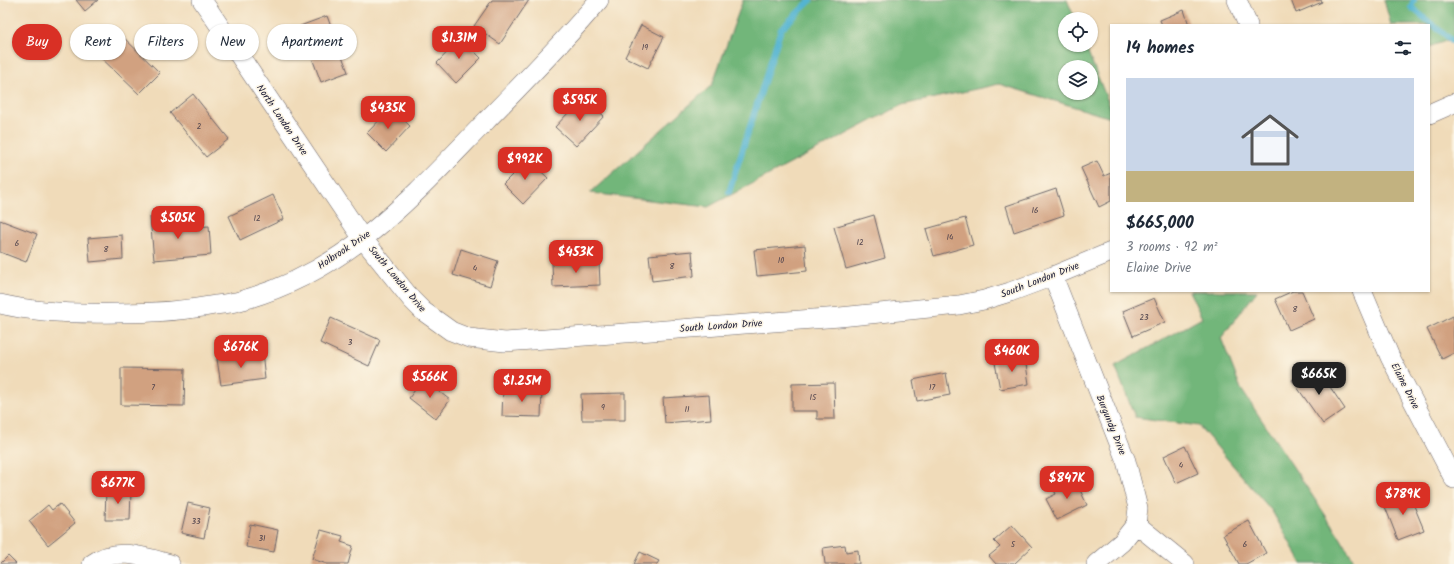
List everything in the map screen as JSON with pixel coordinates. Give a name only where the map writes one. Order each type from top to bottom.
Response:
[{"type":"street","name":"North London Drive","points":[[202,0],[363,239]]},
{"type":"street","name":"Holbrook Drive","points":[[0,304],[50,312],[158,312],[195,309],[242,301],[303,276],[363,239],[399,209],[570,34],[599,0]]},
{"type":"street","points":[[1237,0],[1248,24]]},
{"type":"street","points":[[1430,114],[1454,103]]},
{"type":"street","name":"South London Drive","points":[[363,239],[412,300],[435,321],[452,331],[469,338],[505,342],[934,309],[984,300],[1010,292],[1110,252]]},
{"type":"street","name":"Burgundy Drive","points":[[1053,276],[1126,461],[1138,508],[1136,524]]},
{"type":"street","name":"Elaine Drive","points":[[1362,292],[1390,357],[1454,479]]},
{"type":"street","points":[[1096,564],[1122,542],[1136,524],[1185,564]]},
{"type":"street","points":[[92,564],[113,555],[135,555],[170,564]]},
{"type":"green space","points":[[743,0],[1067,0],[1072,12],[1058,12],[1058,52],[1088,52],[1091,60],[1058,60],[1058,100],[1098,100],[1098,77],[1110,107],[1110,118],[999,84],[902,105],[708,207],[590,193],[712,85]]},
{"type":"green space","points":[[1384,0],[1454,0],[1454,38],[1430,47],[1430,24],[1391,24]]},
{"type":"green space","points":[[1189,292],[1256,292],[1221,338],[1241,389],[1338,534],[1356,564],[1302,564],[1272,511],[1199,426],[1135,417],[1115,366],[1202,318]]},
{"type":"building","points":[[76,0],[98,0],[85,11]]},
{"type":"building","points":[[492,0],[529,0],[500,44],[474,26]]},
{"type":"building","points":[[1291,0],[1321,0],[1322,2],[1296,13]]},
{"type":"building","points":[[1184,10],[1189,24],[1162,24],[1160,20]]},
{"type":"building","points":[[327,16],[330,24],[305,24]]},
{"type":"building","points":[[641,25],[664,37],[648,68],[625,57]]},
{"type":"building","points":[[461,38],[481,58],[456,83],[437,63]]},
{"type":"building","points":[[126,40],[134,48],[134,60],[147,60],[160,73],[139,94],[103,60],[126,60]]},
{"type":"building","points":[[313,60],[344,60],[348,72],[321,82]]},
{"type":"building","points":[[193,94],[229,139],[206,157],[170,113]]},
{"type":"building","points":[[583,97],[604,116],[576,146],[555,127]]},
{"type":"building","points":[[391,108],[410,126],[386,152],[367,133]]},
{"type":"building","points":[[528,159],[548,178],[523,204],[503,184]]},
{"type":"building","points":[[1097,161],[1104,176],[1110,173],[1110,202],[1099,207],[1081,168]]},
{"type":"building","points":[[1056,189],[1064,215],[1014,232],[1006,206]]},
{"type":"building","points":[[273,195],[284,219],[240,240],[229,216]]},
{"type":"building","points":[[172,215],[173,229],[209,226],[211,255],[154,260],[150,217]]},
{"type":"building","points":[[874,215],[885,258],[846,269],[834,227]]},
{"type":"building","points":[[965,218],[973,245],[934,256],[926,229]]},
{"type":"building","points":[[0,220],[37,234],[26,262],[0,252]]},
{"type":"building","points":[[122,235],[123,259],[90,262],[88,238]]},
{"type":"building","points":[[805,245],[807,271],[757,276],[754,250]]},
{"type":"building","points":[[461,249],[498,261],[490,286],[453,275]]},
{"type":"building","points":[[692,251],[694,276],[652,281],[649,255]]},
{"type":"building","points":[[599,260],[600,285],[553,287],[552,263]]},
{"type":"building","points":[[1291,292],[1302,292],[1314,319],[1289,330],[1275,299]]},
{"type":"building","points":[[1154,298],[1165,322],[1133,336],[1123,311]]},
{"type":"building","points":[[1453,316],[1454,353],[1442,359],[1427,329]]},
{"type":"building","points":[[331,318],[380,340],[369,366],[320,343]]},
{"type":"building","points":[[262,352],[265,379],[221,385],[217,359]]},
{"type":"building","points":[[1025,358],[1029,384],[1000,389],[995,363]]},
{"type":"building","points":[[1310,367],[1322,384],[1326,381],[1345,409],[1323,424],[1292,380]]},
{"type":"building","points":[[121,368],[185,369],[184,406],[121,405]]},
{"type":"building","points":[[946,373],[950,395],[917,401],[913,380]]},
{"type":"building","points":[[423,379],[450,400],[436,419],[409,398]]},
{"type":"building","points":[[834,383],[835,419],[817,419],[817,411],[792,411],[792,384]]},
{"type":"building","points":[[503,388],[542,390],[541,417],[502,416]]},
{"type":"building","points":[[625,393],[625,420],[582,420],[581,394]]},
{"type":"building","points":[[709,395],[711,419],[665,423],[663,398]]},
{"type":"building","points":[[1185,446],[1198,473],[1176,483],[1164,456]]},
{"type":"building","points":[[1075,479],[1087,505],[1057,520],[1046,499],[1056,494],[1054,490]]},
{"type":"building","points":[[106,490],[131,491],[130,520],[105,520]]},
{"type":"building","points":[[1394,494],[1397,501],[1410,496],[1424,530],[1398,540],[1382,499]]},
{"type":"building","points":[[188,503],[210,508],[204,538],[181,533]]},
{"type":"building","points":[[60,504],[75,523],[48,545],[29,521],[48,505],[52,510]]},
{"type":"building","points":[[1249,521],[1266,553],[1246,564],[1239,564],[1223,535]]},
{"type":"building","points":[[250,524],[278,530],[274,552],[246,547]]},
{"type":"building","points":[[1012,525],[1032,547],[1014,564],[996,564],[989,556],[1000,547],[994,541]]},
{"type":"building","points":[[321,530],[343,536],[341,542],[353,546],[348,564],[327,564],[312,559]]},
{"type":"building","points":[[845,545],[846,552],[858,550],[859,564],[825,564],[823,548]]},
{"type":"building","points":[[640,552],[659,561],[657,564],[634,564]]},
{"type":"building","points":[[8,556],[16,564],[0,564]]},
{"type":"waterway","points":[[729,192],[781,29],[811,0]]},
{"type":"waterway","points":[[1414,0],[1411,7],[1454,42]]}]
